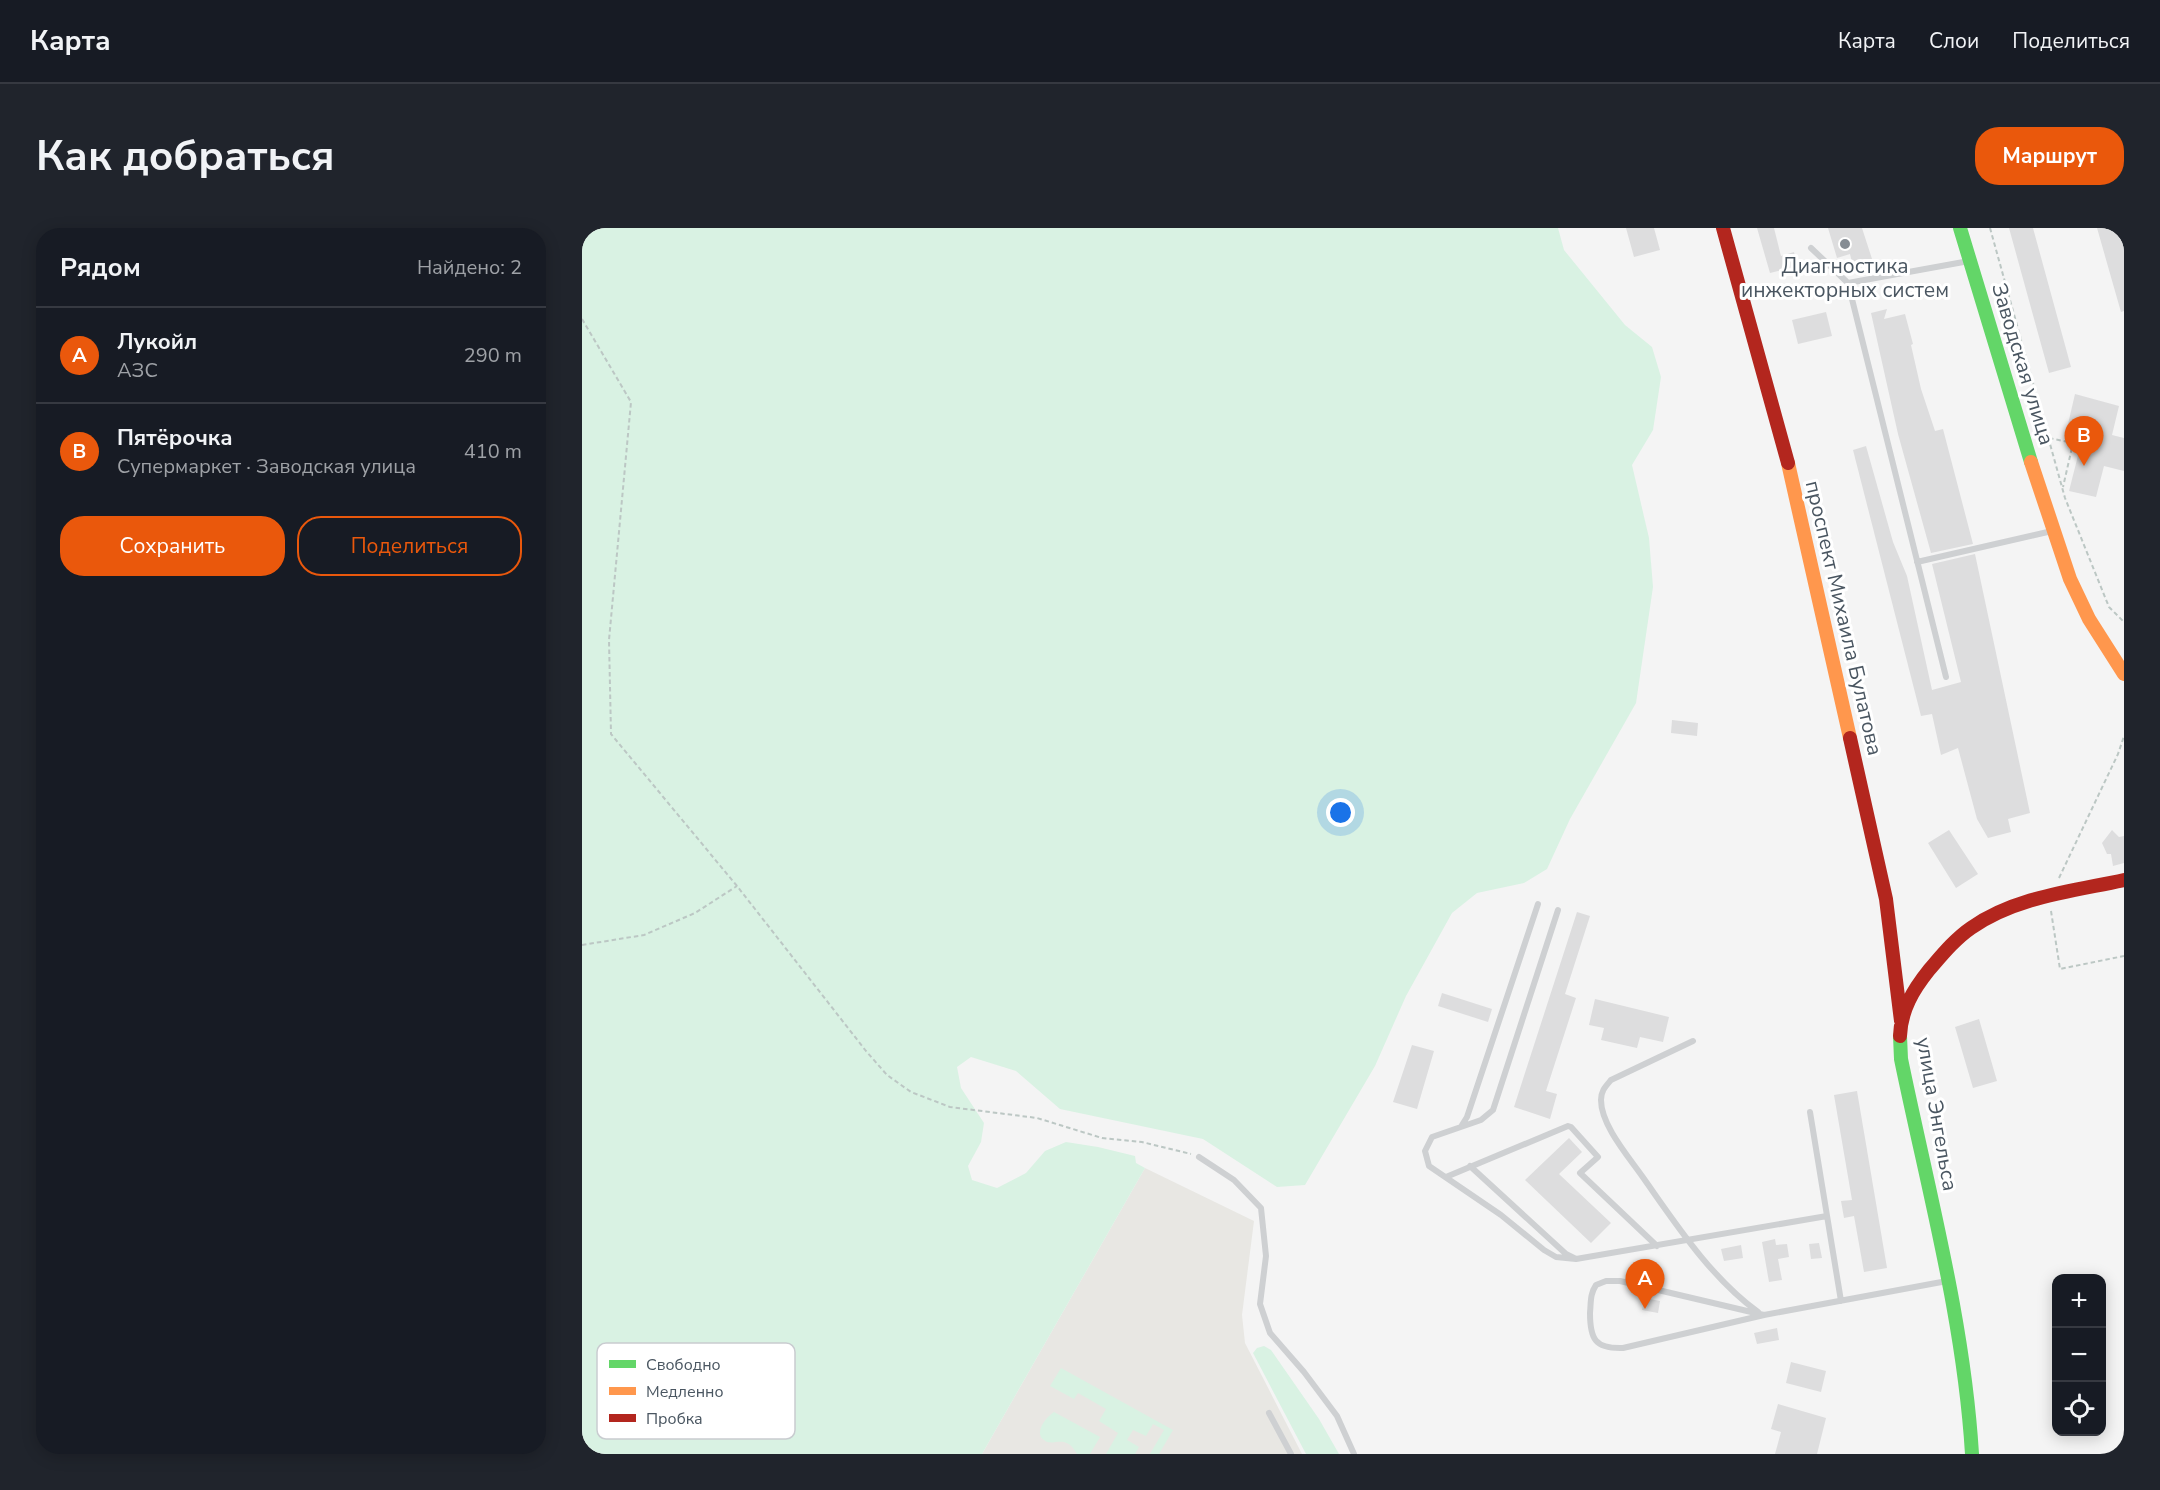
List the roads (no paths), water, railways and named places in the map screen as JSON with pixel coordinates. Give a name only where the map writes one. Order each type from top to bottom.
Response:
[{"type":"street","name":"проспект Михаила Булатова","points":[[1723,228],[1786,456],[1886,899],[1901,1021]]},
{"type":"street","name":"Заводская улица","points":[[1960,228],[2052,531],[2070,579],[2089,619],[2124,674]]},
{"type":"street","name":"улица Энгельса","points":[[1972,1454],[1969,1406],[1961,1345],[1901,1059],[1901,1021],[1907,1001],[1926,974],[1953,944],[1977,924],[2021,905],[2124,880]]},
{"type":"lane","points":[[1811,248],[1848,283],[1946,677]]},
{"type":"lane","points":[[1848,283],[1970,261]]},
{"type":"lane","points":[[1917,562],[2052,531]]},
{"type":"lane","points":[[1460,1127],[1467,1117],[1538,904]]},
{"type":"lane","points":[[1558,910],[1493,1110],[1481,1120],[1431,1137],[1425,1151],[1429,1166],[1502,1215],[1544,1250],[1556,1257],[1576,1259],[1827,1216]]},
{"type":"lane","points":[[1693,1041],[1611,1080],[1602,1090],[1600,1101],[1613,1136],[1689,1240],[1744,1302],[1764,1315]]},
{"type":"lane","points":[[1810,1112],[1841,1301]]},
{"type":"lane","points":[[1446,1177],[1565,1126],[1572,1127],[1598,1157],[1580,1173],[1657,1246]]},
{"type":"lane","points":[[1199,1156],[1234,1180],[1261,1208],[1266,1256],[1260,1304],[1270,1333],[1304,1372],[1337,1416],[1354,1454]]},
{"type":"lane","points":[[1470,1166],[1566,1254],[1576,1259]]},
{"type":"lane","points":[[1764,1315],[1620,1281],[1606,1281],[1596,1285],[1591,1293],[1590,1328],[1592,1336],[1599,1344],[1612,1348],[1623,1348],[1764,1315],[1948,1281]]},
{"type":"lane","points":[[1269,1413],[1291,1454]]},
{"type":"place","name":"Диагностика инжекторных систем","points":[[1845,244]]},
{"type":"place","name":"Пятёрочка","points":[[2084,466]]},
{"type":"place","name":"Лукойл","points":[[1645,1309]]}]
